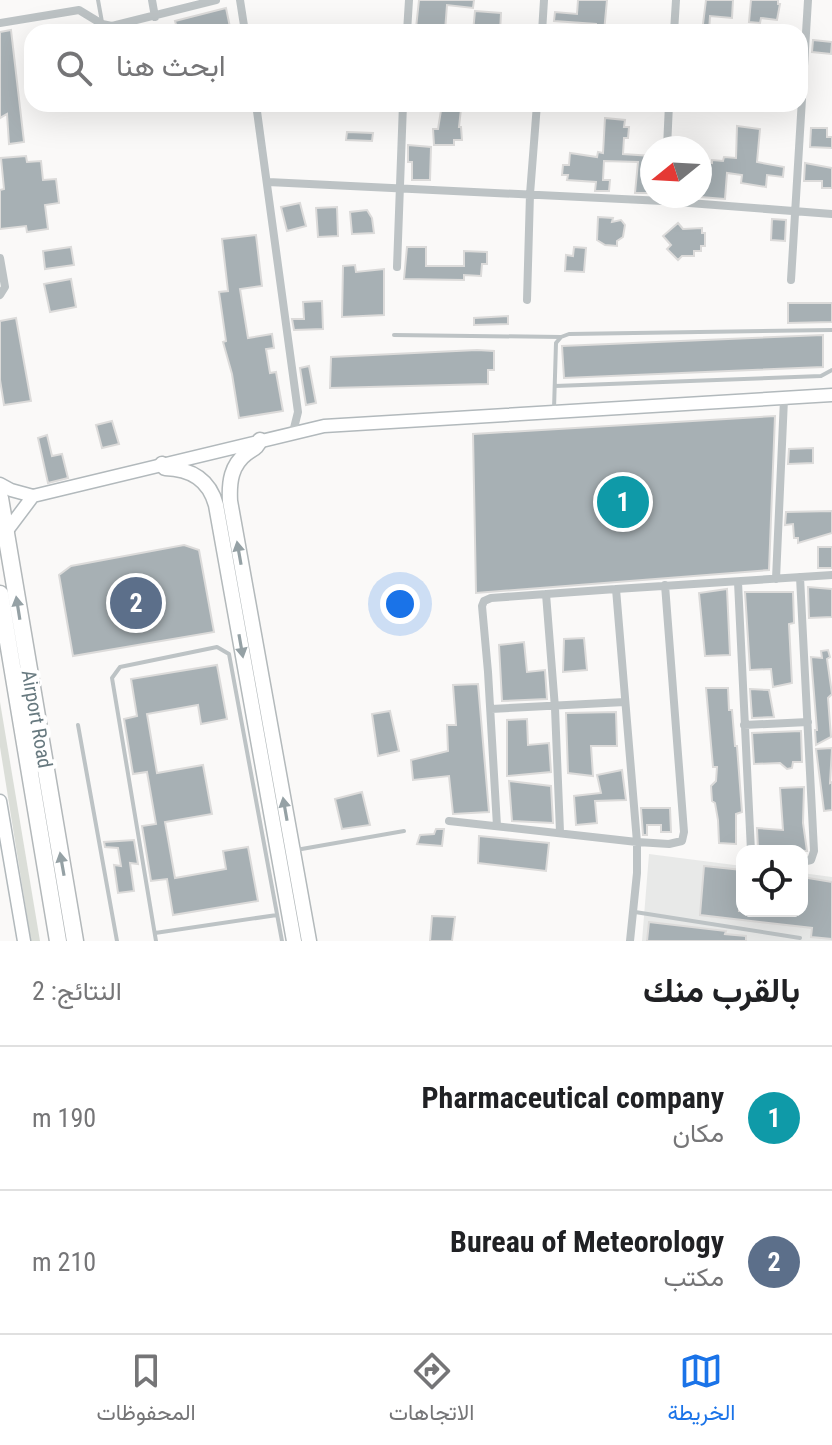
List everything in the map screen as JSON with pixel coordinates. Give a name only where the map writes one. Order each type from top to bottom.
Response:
[{"type":"highway","name":"Airport Road","points":[[0,498],[75,941]]},
{"type":"highway","name":"Airport Road","points":[[1,605],[4,640],[58,941]]},
{"type":"main road","points":[[260,440],[256,448],[235,466],[230,483],[230,501],[289,858],[294,941]]},
{"type":"main road","points":[[162,464],[165,468],[193,473],[213,495],[309,941]]},
{"type":"street","points":[[152,0],[155,17]]},
{"type":"street","points":[[122,24],[216,0]]},
{"type":"street","points":[[240,0],[244,24]]},
{"type":"street","points":[[408,24],[409,0]]},
{"type":"street","points":[[542,24],[544,0]]},
{"type":"street","points":[[674,24],[676,0]]},
{"type":"street","points":[[807,24],[808,0]]},
{"type":"street","points":[[0,23],[79,10],[102,24]]},
{"type":"street","points":[[257,112],[298,412],[293,432]]},
{"type":"street","points":[[397,267],[403,112]]},
{"type":"street","points":[[527,300],[536,112]]},
{"type":"street","points":[[668,136],[669,112]]},
{"type":"street","points":[[791,280],[801,112]]},
{"type":"street","points":[[268,182],[640,198]]},
{"type":"street","points":[[712,203],[832,214]]},
{"type":"street","points":[[0,258],[5,287],[0,295]]},
{"type":"street","points":[[0,484],[33,496],[293,432],[350,423],[832,395]]},
{"type":"street","points":[[776,579],[784,399]]},
{"type":"street","points":[[298,412],[311,428]]},
{"type":"street","points":[[6,532],[33,496]]},
{"type":"street","points":[[497,826],[484,601],[665,585],[832,575]]},
{"type":"street","points":[[800,577],[814,851],[808,861]]},
{"type":"street","points":[[738,582],[751,845]]},
{"type":"street","points":[[449,821],[637,842],[677,844],[682,841],[684,832],[665,585]]},
{"type":"street","points":[[616,589],[637,842],[630,941]]},
{"type":"street","points":[[546,594],[560,832]]},
{"type":"street","points":[[491,709],[625,702]]},
{"type":"street","points":[[744,725],[808,722]]},
{"type":"street","points":[[0,801],[4,848],[24,941]]},
{"type":"lane","points":[[98,0],[102,24]]},
{"type":"lane","points":[[394,335],[561,337],[569,334],[832,330]]},
{"type":"lane","points":[[554,412],[556,343],[561,337]]},
{"type":"lane","points":[[555,386],[821,376],[832,370]]},
{"type":"lane","points":[[156,941],[112,678],[120,667],[217,647],[229,654],[282,941]]},
{"type":"lane","points":[[78,725],[117,941]]},
{"type":"lane","points":[[289,858],[404,831]]},
{"type":"lane","points":[[633,912],[800,938]]},
{"type":"lane","points":[[155,933],[277,915]]},
{"type":"shaded area","points":[[0,702],[40,941],[31,941],[0,747]]},
{"type":"shaded area","points":[[649,854],[736,865],[736,917],[808,917],[808,874],[832,877],[832,941],[642,941]]},
{"type":"building","points":[[419,0],[474,0],[473,8],[447,5],[446,24],[416,24]]},
{"type":"building","points":[[578,0],[607,0],[605,24],[554,21],[555,12],[577,14]]},
{"type":"building","points":[[706,0],[733,0],[732,18],[710,16],[710,24],[703,24]]},
{"type":"building","points":[[751,0],[778,0],[777,20],[761,18],[760,23],[749,22]]},
{"type":"building","points":[[226,8],[229,24],[176,24],[175,21]]},
{"type":"building","points":[[475,11],[501,13],[500,24],[474,24]]},
{"type":"building","points":[[11,30],[24,142],[9,144],[7,114],[0,118],[0,32]]},
{"type":"building","points":[[813,40],[832,42],[831,54],[812,52]]},
{"type":"building","points":[[441,112],[461,112],[462,140],[454,140],[454,145],[434,145],[433,129],[438,129]]},
{"type":"building","points":[[605,118],[625,120],[624,127],[629,127],[628,138],[624,138],[623,154],[640,155],[640,193],[635,193],[638,162],[604,161],[603,180],[610,180],[609,191],[595,191],[596,182],[567,180],[568,175],[562,175],[563,165],[569,165],[570,153],[597,157],[598,152],[603,153]]},
{"type":"building","points":[[737,126],[760,129],[757,162],[784,167],[783,177],[767,175],[766,187],[741,183],[742,175],[727,173],[725,199],[712,198],[712,160],[736,158]]},
{"type":"building","points":[[811,128],[827,128],[827,137],[832,137],[832,148],[810,147]]},
{"type":"building","points":[[347,132],[373,133],[372,141],[346,140]]},
{"type":"building","points":[[408,145],[431,147],[430,180],[412,180]]},
{"type":"building","points":[[26,156],[27,162],[41,161],[43,180],[56,179],[59,203],[45,205],[48,229],[27,232],[26,226],[0,229],[0,190],[4,189],[1,158]]},
{"type":"building","points":[[805,163],[832,168],[832,188],[822,188],[822,181],[804,181]]},
{"type":"building","points":[[300,203],[306,226],[287,231],[281,207]]},
{"type":"building","points":[[337,207],[338,236],[318,237],[316,208]]},
{"type":"building","points":[[367,210],[372,218],[374,233],[352,234],[350,212]]},
{"type":"building","points":[[598,217],[613,218],[612,222],[621,220],[625,225],[623,237],[617,241],[617,246],[605,245],[597,240]]},
{"type":"building","points":[[772,219],[786,220],[785,241],[771,240]]},
{"type":"building","points":[[678,223],[683,229],[702,228],[705,246],[701,246],[701,251],[694,251],[694,256],[682,256],[678,260],[667,249],[671,245],[663,236]]},
{"type":"building","points":[[256,235],[262,286],[240,289],[248,338],[272,334],[274,348],[266,349],[270,373],[276,372],[283,411],[239,418],[223,342],[226,341],[219,292],[228,291],[222,239]]},
{"type":"building","points":[[71,247],[74,265],[45,269],[43,251]]},
{"type":"building","points":[[407,247],[426,247],[426,266],[464,266],[464,251],[487,252],[487,264],[482,264],[481,276],[464,275],[464,280],[404,279]]},
{"type":"building","points":[[574,247],[586,248],[584,272],[565,271],[566,255],[573,256]]},
{"type":"building","points":[[355,265],[356,272],[384,269],[384,315],[342,317],[343,266]]},
{"type":"building","points":[[71,279],[76,307],[50,312],[44,284]]},
{"type":"building","points":[[322,301],[323,329],[294,330],[292,319],[304,319],[303,302]]},
{"type":"building","points":[[788,303],[832,303],[832,322],[788,323]]},
{"type":"building","points":[[508,316],[508,324],[474,325],[474,318]]},
{"type":"building","points":[[16,318],[31,401],[4,405],[0,380],[0,321]]},
{"type":"building","points":[[823,335],[823,367],[564,378],[562,346]]},
{"type":"building","points":[[494,351],[494,370],[488,370],[488,384],[330,388],[331,357]]},
{"type":"building","points":[[309,366],[316,403],[306,405],[300,368]]},
{"type":"building","points":[[775,416],[769,570],[476,593],[473,434]]},
{"type":"building","points":[[112,421],[119,444],[102,448],[96,425]]},
{"type":"building","points":[[47,435],[52,456],[62,454],[68,478],[48,483],[38,438]]},
{"type":"building","points":[[813,448],[813,463],[788,464],[789,449]]},
{"type":"building","points":[[832,511],[832,533],[798,543],[798,538],[794,538],[793,524],[785,525],[786,512]]},
{"type":"building","points":[[184,545],[199,550],[214,632],[73,656],[59,575],[71,566]]},
{"type":"building","points":[[818,547],[832,547],[832,568],[818,568]]},
{"type":"building","points":[[808,587],[832,589],[832,617],[809,618]]},
{"type":"building","points":[[727,589],[730,655],[705,656],[699,593]]},
{"type":"building","points":[[745,592],[793,592],[794,623],[789,624],[792,683],[773,687],[771,669],[750,670]]},
{"type":"building","points":[[584,638],[587,670],[563,672],[564,639]]},
{"type":"building","points":[[524,642],[527,672],[545,670],[547,699],[502,701],[499,645]]},
{"type":"building","points":[[828,650],[832,694],[828,698],[831,737],[816,745],[811,657],[822,658],[821,651]]},
{"type":"building","points":[[217,665],[227,719],[201,724],[198,705],[147,714],[157,773],[203,765],[212,814],[165,822],[175,878],[226,869],[223,851],[248,847],[258,901],[173,915],[167,879],[151,881],[142,826],[156,824],[147,772],[133,774],[124,719],[137,716],[131,679]]},
{"type":"building","points":[[478,684],[489,812],[453,814],[449,776],[413,780],[411,760],[448,751],[447,725],[456,725],[453,685]]},
{"type":"building","points":[[706,688],[728,688],[737,746],[742,812],[736,814],[736,844],[719,843],[711,786],[716,781],[717,767],[713,767]]},
{"type":"building","points":[[750,689],[769,690],[774,717],[752,718]]},
{"type":"building","points":[[390,711],[399,751],[378,756],[372,714]]},
{"type":"building","points":[[616,712],[617,746],[591,746],[593,776],[568,773],[566,713]]},
{"type":"building","points":[[527,719],[528,745],[549,743],[551,772],[507,776],[507,720]]},
{"type":"building","points":[[801,731],[802,762],[793,762],[792,768],[787,769],[780,763],[754,764],[752,733]]},
{"type":"building","points":[[832,748],[832,810],[824,811],[816,749]]},
{"type":"building","points":[[622,770],[626,800],[595,801],[597,823],[576,825],[574,796],[601,793],[597,775]]},
{"type":"building","points":[[509,781],[551,786],[553,823],[512,821]]},
{"type":"building","points":[[804,787],[806,845],[758,845],[757,828],[783,830],[780,788]]},
{"type":"building","points":[[362,792],[370,825],[342,829],[335,799]]},
{"type":"building","points":[[641,808],[670,808],[671,832],[661,832],[661,825],[647,825],[647,835],[643,835]]},
{"type":"building","points":[[436,829],[444,829],[442,846],[417,844],[420,835],[434,834]]},
{"type":"building","points":[[479,836],[549,843],[546,871],[478,863]]},
{"type":"building","points":[[134,840],[138,864],[130,863],[134,891],[118,893],[114,865],[121,866],[118,848],[105,847],[104,842]]},
{"type":"building","points":[[704,866],[736,869],[736,917],[808,917],[808,878],[832,882],[832,939],[811,937],[812,928],[700,915]]},
{"type":"building","points":[[432,916],[455,917],[452,941],[430,941]]},
{"type":"building","points":[[649,922],[726,931],[725,934],[746,936],[746,941],[647,941]]},
{"type":"place","name":"Pharmaceutical company","points":[[623,502]]},
{"type":"place","name":"Bureau of Meteorology","points":[[136,603]]}]
